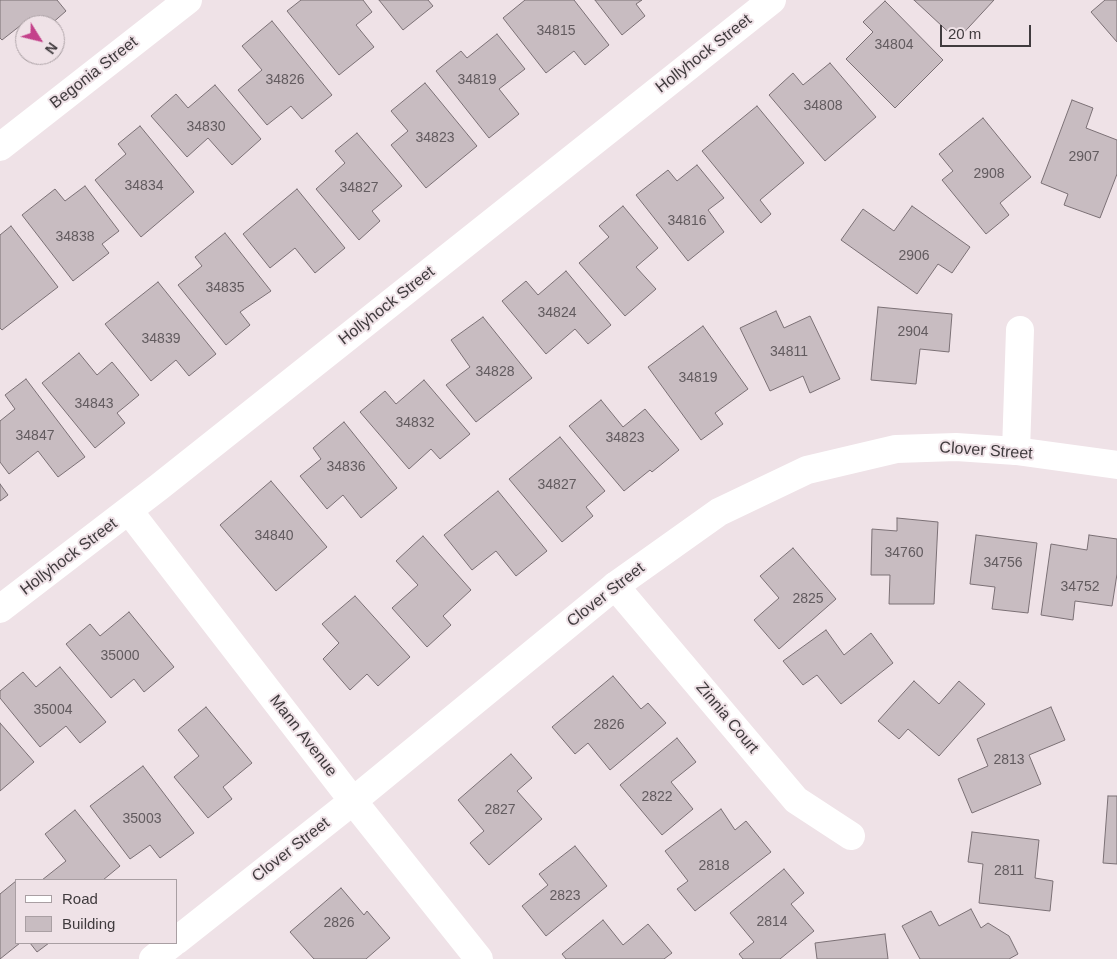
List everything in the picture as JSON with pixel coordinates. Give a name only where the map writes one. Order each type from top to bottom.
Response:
[{"type":"street","name":"Begonia Street","points":[[0,147],[188,0]]},
{"type":"street","name":"Hollyhock Street","points":[[0,610],[129,511],[772,0]]},
{"type":"street","points":[[1016,452],[1020,330]]},
{"type":"street","name":"Clover Street","points":[[178,940],[353,801],[615,586],[719,512],[807,470],[896,449],[956,447],[1016,452],[1117,465]]},
{"type":"street","name":"Mann Avenue","points":[[129,511],[353,801],[479,959]]},
{"type":"street","name":"Zinnia Court","points":[[615,586],[796,800],[851,836]]},
{"type":"street","name":"Clover Street","points":[[153,959],[172,944]]},
{"type":"building","points":[[0,0],[57,0],[66,11],[61,15],[15,15],[15,30],[2,40],[0,38]]},
{"type":"building","points":[[301,0],[363,0],[372,12],[356,25],[374,47],[339,75],[287,11]]},
{"type":"building","points":[[379,0],[428,0],[433,6],[403,30]]},
{"type":"building","points":[[525,0],[574,0],[609,45],[585,65],[574,51],[546,73],[503,18]]},
{"type":"building","points":[[595,0],[642,0],[636,4],[645,16],[622,35]]},
{"type":"building","points":[[914,0],[994,0],[957,40]]},
{"type":"building","points":[[1105,0],[1117,0],[1117,42],[1091,12]]},
{"type":"building","points":[[885,1],[943,60],[895,108],[846,59],[873,32],[863,22]]},
{"type":"building","points":[[272,21],[332,95],[302,119],[291,106],[267,125],[238,90],[262,70],[242,46]]},
{"type":"building","points":[[497,34],[525,69],[499,89],[519,114],[489,138],[436,71],[461,51],[467,58]]},
{"type":"building","points":[[830,63],[876,117],[825,161],[769,95],[793,73],[803,85]]},
{"type":"building","points":[[425,83],[477,146],[426,188],[391,145],[408,131],[391,111]]},
{"type":"building","points":[[215,85],[261,139],[232,165],[208,138],[187,157],[151,116],[176,94],[188,108]]},
{"type":"building","points":[[1072,100],[1093,108],[1086,128],[1117,140],[1117,174],[1100,218],[1064,205],[1068,194],[1041,183]]},
{"type":"building","points":[[757,106],[804,163],[760,200],[771,214],[761,223],[702,151]]},
{"type":"building","points":[[983,118],[1031,177],[1000,203],[1009,215],[986,234],[942,180],[953,171],[939,154]]},
{"type":"building","points":[[140,126],[194,192],[141,237],[95,180],[126,154],[118,144]]},
{"type":"building","points":[[357,133],[402,186],[372,211],[380,221],[359,240],[316,189],[345,163],[335,151]]},
{"type":"building","points":[[697,165],[724,198],[708,210],[724,232],[688,261],[636,195],[668,170],[677,181]]},
{"type":"building","points":[[85,186],[119,231],[102,244],[109,253],[73,281],[22,215],[55,189],[65,201]]},
{"type":"building","points":[[297,189],[345,248],[315,273],[295,248],[270,268],[243,234]]},
{"type":"building","points":[[623,206],[658,248],[636,267],[656,289],[625,316],[579,263],[609,237],[599,226]]},
{"type":"building","points":[[912,206],[970,247],[952,273],[938,264],[917,294],[841,240],[863,209],[894,231]]},
{"type":"building","points":[[11,226],[58,287],[2,330],[0,328],[0,235]]},
{"type":"building","points":[[225,233],[271,291],[240,312],[250,325],[226,345],[178,285],[202,266],[195,257]]},
{"type":"building","points":[[566,271],[611,325],[588,344],[575,329],[546,354],[502,301],[526,281],[538,295]]},
{"type":"building","points":[[158,282],[216,354],[189,376],[176,360],[151,381],[105,324]]},
{"type":"building","points":[[878,307],[952,314],[949,352],[920,349],[916,384],[871,380]]},
{"type":"building","points":[[776,311],[784,328],[810,316],[840,379],[810,393],[803,376],[770,391],[740,328]]},
{"type":"building","points":[[483,317],[532,378],[476,422],[446,385],[470,367],[451,340]]},
{"type":"building","points":[[703,326],[748,389],[715,413],[723,424],[701,440],[648,367]]},
{"type":"building","points":[[79,353],[97,375],[112,362],[139,395],[117,413],[125,423],[95,448],[42,383]]},
{"type":"building","points":[[26,379],[85,457],[58,477],[38,451],[9,474],[0,462],[0,421],[15,409],[5,395]]},
{"type":"building","points":[[424,380],[470,434],[440,459],[431,449],[409,469],[360,412],[385,391],[396,404]]},
{"type":"building","points":[[601,400],[623,427],[645,409],[679,450],[652,472],[650,470],[624,491],[569,426]]},
{"type":"building","points":[[344,422],[397,488],[361,518],[343,495],[327,509],[300,476],[321,459],[313,448]]},
{"type":"building","points":[[560,437],[605,491],[586,507],[593,516],[562,542],[509,479]]},
{"type":"building","points":[[271,481],[327,547],[276,591],[220,525]]},
{"type":"building","points":[[0,484],[8,495],[0,501]]},
{"type":"building","points":[[498,491],[547,551],[516,576],[496,551],[472,570],[444,535]]},
{"type":"building","points":[[897,518],[938,522],[934,604],[889,604],[890,575],[871,575],[872,529],[897,531]]},
{"type":"building","points":[[976,535],[1037,543],[1028,613],[992,609],[995,587],[970,584]]},
{"type":"building","points":[[1089,535],[1117,539],[1117,574],[1112,606],[1075,601],[1073,620],[1041,615],[1051,544],[1087,550]]},
{"type":"building","points":[[423,536],[471,590],[443,616],[451,625],[427,647],[392,608],[418,585],[396,561]]},
{"type":"building","points":[[793,548],[836,599],[779,649],[754,620],[779,598],[760,576]]},
{"type":"building","points":[[355,596],[410,657],[378,686],[367,674],[350,690],[323,659],[339,643],[322,624]]},
{"type":"building","points":[[129,612],[174,667],[144,692],[134,679],[111,698],[66,644],[90,624],[100,636]]},
{"type":"building","points":[[826,630],[844,655],[871,633],[893,663],[841,704],[817,675],[803,685],[783,661]]},
{"type":"building","points":[[60,667],[106,722],[80,743],[66,726],[40,747],[0,698],[0,691],[23,672],[36,687]]},
{"type":"building","points":[[613,676],[641,709],[648,703],[666,723],[610,770],[588,743],[575,754],[552,727]]},
{"type":"building","points":[[914,681],[939,704],[959,681],[985,704],[939,756],[908,729],[899,739],[878,721]]},
{"type":"building","points":[[206,707],[252,763],[223,787],[232,799],[208,818],[174,777],[199,756],[178,730]]},
{"type":"building","points":[[1051,707],[1065,740],[1029,755],[1041,784],[972,813],[958,779],[988,766],[977,739]]},
{"type":"building","points":[[0,723],[34,762],[0,791]]},
{"type":"building","points":[[677,738],[696,762],[671,782],[693,809],[662,835],[620,785]]},
{"type":"building","points":[[511,754],[532,778],[517,791],[542,819],[489,865],[470,843],[484,831],[458,800]]},
{"type":"building","points":[[143,766],[194,833],[160,858],[150,845],[130,859],[90,806]]},
{"type":"building","points":[[1108,796],[1117,796],[1117,864],[1103,863]]},
{"type":"building","points":[[721,809],[735,830],[746,821],[771,852],[695,911],[677,889],[688,881],[665,851]]},
{"type":"building","points":[[75,810],[120,866],[104,879],[43,879],[66,861],[45,834]]},
{"type":"building","points":[[972,832],[1039,840],[1035,878],[1053,881],[1050,911],[979,903],[983,864],[968,862]]},
{"type":"building","points":[[575,846],[607,886],[546,936],[522,906],[548,885],[539,874]]},
{"type":"building","points":[[784,869],[804,893],[791,904],[814,931],[780,959],[743,959],[739,954],[754,942],[730,913]]},
{"type":"building","points":[[15,882],[15,944],[19,944],[0,959],[0,894]]},
{"type":"building","points":[[341,888],[364,915],[367,911],[390,938],[366,959],[314,959],[290,932]]},
{"type":"building","points":[[971,909],[981,928],[988,923],[1009,936],[1018,954],[1009,959],[920,959],[902,926],[931,911],[939,926]]},
{"type":"building","points":[[603,920],[623,945],[648,924],[672,953],[664,959],[566,959],[562,954]]},
{"type":"building","points":[[885,934],[888,959],[817,959],[815,943]]},
{"type":"building","points":[[31,944],[48,944],[37,952]]}]
